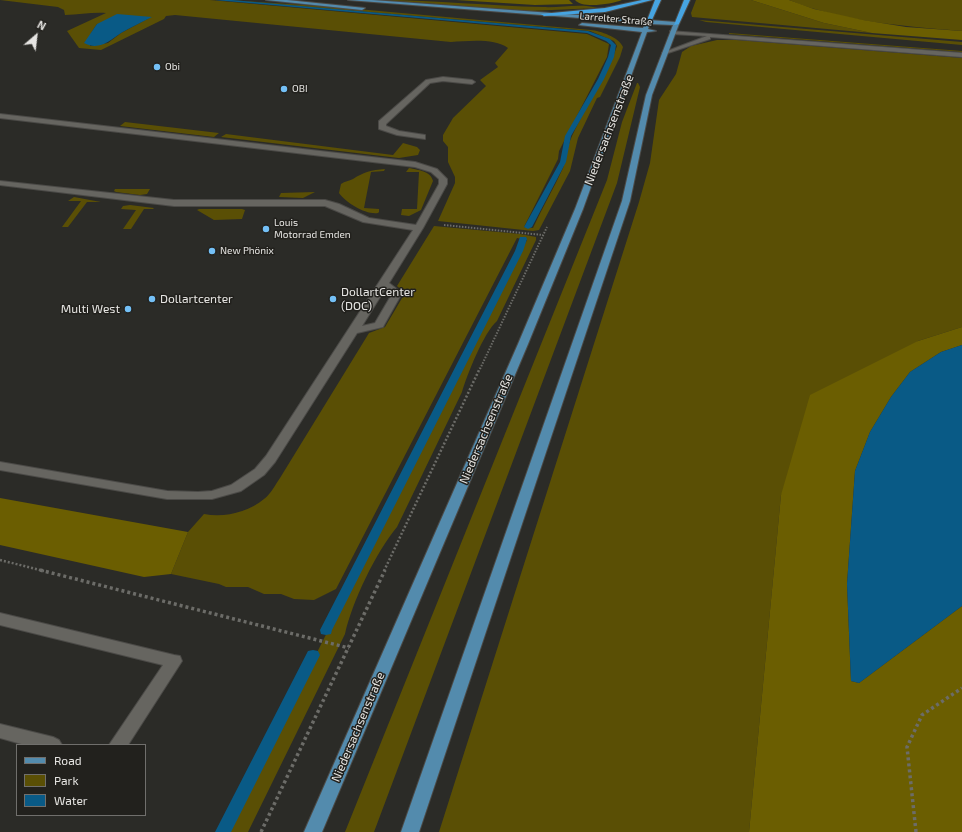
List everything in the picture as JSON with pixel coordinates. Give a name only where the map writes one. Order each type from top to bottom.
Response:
[{"type":"highway","points":[[544,14],[610,9],[649,0]]},
{"type":"highway","points":[[647,26],[658,0]]},
{"type":"highway","points":[[676,24],[687,0]]},
{"type":"main road","points":[[270,0],[367,8]]},
{"type":"main road","name":"Larrelter Straße","points":[[351,0],[544,14],[647,26],[666,32]]},
{"type":"main road","name":"Larrelter Straße","points":[[578,25],[647,26],[676,24]]},
{"type":"main road","name":"Niedersachsenstraße","points":[[410,832],[626,200],[649,95],[664,54],[666,32],[676,24]]},
{"type":"main road","name":"Niedersachsenstraße","points":[[313,832],[523,344],[579,209],[647,26]]},
{"type":"street","name":"Larrelter Straße","points":[[676,24],[683,25]]},
{"type":"street","name":"Larrelter Straße","points":[[666,32],[962,55]]},
{"type":"street","points":[[664,54],[689,44],[717,36]]},
{"type":"street","points":[[909,44],[962,48]]},
{"type":"street","points":[[422,137],[387,130],[382,127],[382,123],[428,81],[443,79],[472,82]]},
{"type":"street","points":[[0,116],[396,162],[436,171],[443,179],[443,184],[421,225],[271,459],[259,474],[241,486],[227,492],[193,497],[167,495],[0,466]]},
{"type":"street","points":[[0,184],[174,203],[325,203],[342,208],[366,220],[421,225]]},
{"type":"street","points":[[353,331],[379,325],[397,293],[384,284]]},
{"type":"street","points":[[0,619],[174,661],[119,744]]},
{"type":"street","points":[[0,731],[49,744]]},
{"type":"path","points":[[261,832],[550,221]]},
{"type":"path","points":[[421,225],[543,235]]},
{"type":"path","points":[[0,560],[349,648]]},
{"type":"path","points":[[916,832],[908,747],[922,715],[962,688]]},
{"type":"green space","points":[[0,0],[210,0],[587,34],[609,44],[607,57],[559,151],[558,159],[524,227],[533,228],[563,168],[572,136],[613,58],[617,46],[614,41],[590,31],[228,0],[335,7],[591,30],[613,37],[621,43],[623,47],[620,57],[600,97],[597,98],[578,138],[570,171],[539,230],[533,231],[438,221],[455,183],[455,177],[448,162],[448,147],[443,141],[443,135],[453,118],[486,86],[480,80],[498,67],[495,63],[508,48],[503,45],[489,41],[451,42],[175,15],[166,16],[164,19],[101,50],[79,48],[67,31],[106,13],[65,15],[64,10],[58,7]],"holes":[[[151,17],[121,33],[108,43],[90,46],[91,33],[97,24]]]},
{"type":"green space","points":[[382,0],[543,7],[584,6],[598,8],[529,11]]},
{"type":"green space","points":[[696,0],[751,0],[824,23],[872,33],[692,17],[691,13]]},
{"type":"green space","points":[[789,0],[962,0],[962,31],[874,22],[831,13]]},
{"type":"green space","points":[[699,20],[962,42],[962,45],[706,22]]},
{"type":"green space","points":[[729,34],[962,51],[962,52]]},
{"type":"green space","points":[[717,40],[737,40],[962,58],[962,327],[918,341],[781,495],[749,832],[439,832],[639,202],[650,163],[659,100],[676,74],[682,52],[691,46]]},
{"type":"green space","points":[[637,83],[640,87],[617,183],[374,832],[345,832],[607,180],[622,122]]},
{"type":"green space","points":[[125,122],[219,133],[214,137],[120,126]]},
{"type":"green space","points":[[226,134],[393,155],[403,143],[417,147],[420,150],[418,155],[399,158],[221,137]]},
{"type":"green space","points":[[409,168],[427,173],[433,181],[421,210],[409,216],[401,215],[402,209],[417,209],[419,172],[406,172]]},
{"type":"green space","points":[[385,169],[384,171],[371,172],[364,208],[379,209],[378,213],[368,212],[357,208],[346,201],[339,193],[342,183],[368,172]]},
{"type":"green space","points":[[115,189],[150,189],[147,194],[140,195],[116,192],[114,191]]},
{"type":"green space","points":[[315,192],[303,198],[279,197],[281,193]]},
{"type":"green space","points":[[74,197],[101,202],[87,202],[68,227],[62,227],[81,201],[68,201]]},
{"type":"green space","points":[[130,205],[154,208],[144,209],[131,229],[123,229],[136,210],[121,209],[123,206]]},
{"type":"green space","points":[[197,210],[245,210],[242,219],[214,220]]},
{"type":"green space","points":[[434,226],[520,234],[536,237],[536,240],[497,321],[487,334],[482,344],[462,392],[397,527],[373,563],[353,607],[345,634],[248,832],[227,832],[410,467],[527,240],[517,238],[336,589],[314,600],[294,599],[281,594],[264,594],[248,587],[226,587],[219,584],[171,574],[188,532],[204,514],[220,515],[244,511],[258,504],[271,492],[369,333],[385,327],[405,293],[397,286]]},
{"type":"shaded area","points":[[456,0],[569,0],[573,4],[535,5]]},
{"type":"shaded area","points":[[575,0],[622,0],[605,4],[590,5],[579,3]]},
{"type":"shaded area","points":[[751,0],[789,0],[814,9],[863,20],[906,27],[962,31],[962,40],[872,33],[824,23]]},
{"type":"shaded area","points":[[962,327],[962,345],[941,352],[910,372],[891,397],[870,432],[855,471],[847,584],[851,681],[859,683],[962,606],[962,832],[749,832],[781,495],[810,395],[918,341]]},
{"type":"shaded area","points":[[0,498],[188,532],[171,574],[144,577],[0,545]]},
{"type":"water","points":[[117,14],[152,17],[104,44],[94,46],[84,43],[97,24]]},
{"type":"water","points":[[962,345],[962,606],[859,683],[851,681],[847,584],[855,471],[870,432],[891,397],[910,372],[941,352]]},
{"type":"waterway","points":[[217,0],[588,32],[608,40],[614,45],[611,57],[601,79],[568,136],[563,162],[528,227]]},
{"type":"waterway","points":[[326,630],[519,251],[523,239]]},
{"type":"waterway","points":[[223,832],[313,655]]},
{"type":"place","name":"Obi","points":[[157,67]]},
{"type":"place","name":"OBI","points":[[284,89]]},
{"type":"place","name":"Louis Motorrad Emden","points":[[266,229]]},
{"type":"place","name":"New Phönix","points":[[212,251]]},
{"type":"place","name":"Dollartcenter","points":[[152,299]]},
{"type":"place","name":"DollartCenter (DOC)","points":[[333,299]]},
{"type":"place","name":"Multi West","points":[[128,309]]}]
